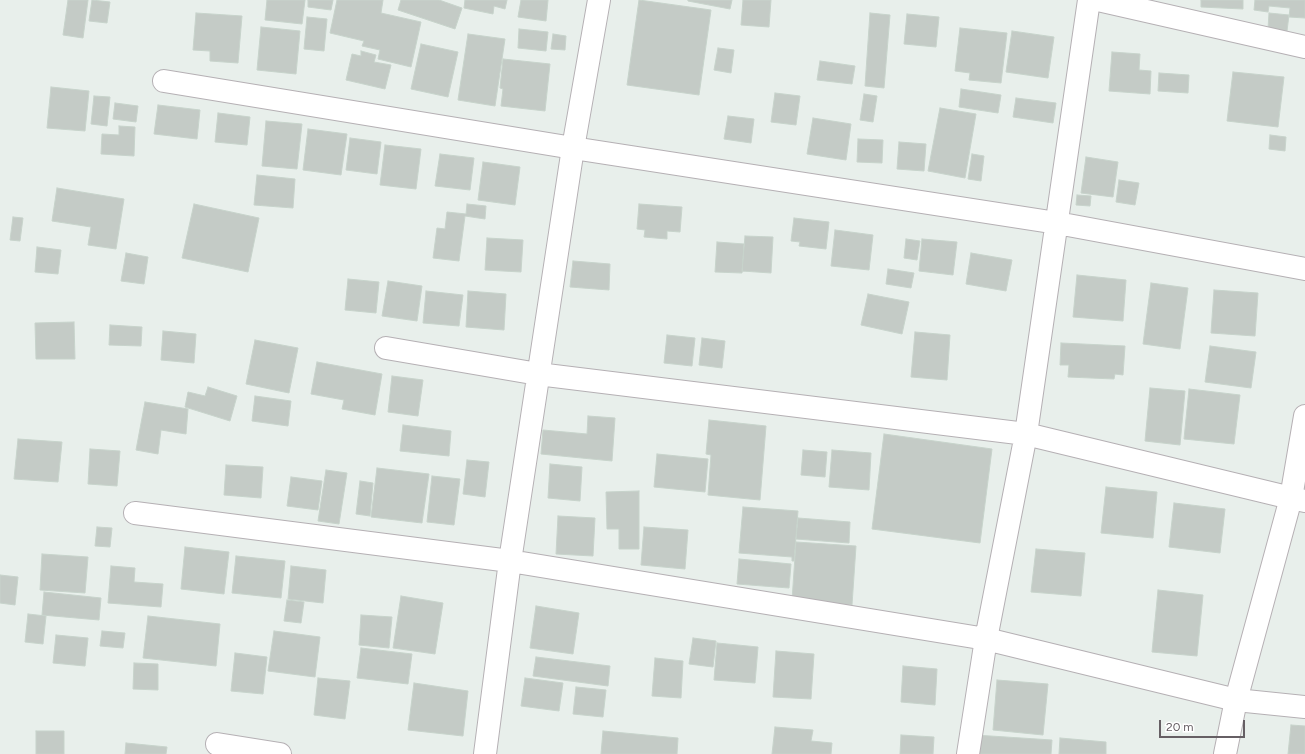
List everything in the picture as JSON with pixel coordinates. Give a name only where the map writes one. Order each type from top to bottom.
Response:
[{"type":"street","points":[[485,754],[510,561],[538,374],[573,148],[599,0]]},
{"type":"street","points":[[968,754],[986,639],[1026,434],[1089,0]]},
{"type":"street","points":[[1098,0],[1305,47]]},
{"type":"street","points":[[164,81],[573,148],[1057,224],[1305,268]]},
{"type":"street","points":[[386,348],[538,374],[1026,434],[1298,500]]},
{"type":"street","points":[[1225,754],[1236,700],[1298,500],[1305,416]]},
{"type":"street","points":[[134,513],[510,561],[986,639],[1236,700],[1305,707]]},
{"type":"street","points":[[217,744],[280,754]]},
{"type":"building","points":[[68,0],[88,0],[83,38],[63,35]]},
{"type":"building","points":[[92,0],[110,2],[107,23],[89,21]]},
{"type":"building","points":[[267,0],[305,0],[302,24],[265,20]]},
{"type":"building","points":[[308,0],[333,0],[331,10],[308,7]]},
{"type":"building","points":[[337,0],[383,0],[381,13],[421,22],[411,67],[378,59],[380,50],[362,46],[364,41],[330,33]]},
{"type":"building","points":[[401,0],[439,0],[462,8],[455,29],[398,10]]},
{"type":"building","points":[[465,0],[507,0],[505,9],[494,6],[493,14],[464,8]]},
{"type":"building","points":[[521,0],[548,0],[546,21],[518,17]]},
{"type":"building","points":[[639,0],[711,10],[699,95],[627,85]]},
{"type":"building","points":[[688,0],[732,0],[730,9]]},
{"type":"building","points":[[743,0],[771,0],[769,27],[741,25]]},
{"type":"building","points":[[1201,0],[1243,0],[1243,9],[1201,7]]},
{"type":"building","points":[[1255,0],[1305,0],[1305,18],[1289,17],[1290,8],[1269,6],[1268,12],[1254,10]]},
{"type":"building","points":[[196,13],[242,16],[238,63],[210,61],[210,51],[193,50]]},
{"type":"building","points":[[870,13],[890,15],[884,88],[865,86]]},
{"type":"building","points":[[1269,13],[1289,15],[1287,31],[1268,29]]},
{"type":"building","points":[[907,14],[939,17],[936,47],[904,44]]},
{"type":"building","points":[[307,17],[327,19],[324,51],[304,49]]},
{"type":"building","points":[[261,27],[300,31],[296,74],[257,70]]},
{"type":"building","points":[[960,28],[1007,33],[1001,83],[969,80],[970,73],[955,71]]},
{"type":"building","points":[[519,29],[548,32],[546,51],[518,48]]},
{"type":"building","points":[[1012,31],[1054,37],[1048,78],[1006,72]]},
{"type":"building","points":[[468,34],[505,39],[495,106],[458,100]]},
{"type":"building","points":[[553,34],[566,36],[565,50],[551,49]]},
{"type":"building","points":[[421,44],[458,52],[448,97],[411,89]]},
{"type":"building","points":[[718,48],[734,50],[731,73],[714,70]]},
{"type":"building","points":[[361,51],[376,55],[374,62],[391,65],[385,89],[346,80],[352,54],[361,56]]},
{"type":"building","points":[[1112,52],[1140,54],[1139,70],[1151,71],[1150,94],[1109,91]]},
{"type":"building","points":[[503,59],[550,64],[545,111],[501,106],[503,89],[500,88]]},
{"type":"building","points":[[820,61],[855,66],[852,84],[817,80]]},
{"type":"building","points":[[1233,72],[1284,77],[1278,127],[1227,121]]},
{"type":"building","points":[[1159,73],[1189,75],[1188,93],[1158,91]]},
{"type":"building","points":[[51,87],[89,91],[85,131],[47,128]]},
{"type":"building","points":[[961,89],[1001,95],[998,113],[959,107]]},
{"type":"building","points":[[775,93],[800,96],[796,125],[771,122]]},
{"type":"building","points":[[864,94],[877,96],[873,122],[860,120]]},
{"type":"building","points":[[94,96],[110,97],[107,126],[91,124]]},
{"type":"building","points":[[1016,98],[1056,103],[1053,123],[1013,117]]},
{"type":"building","points":[[115,103],[138,106],[136,122],[113,119]]},
{"type":"building","points":[[158,105],[200,110],[197,139],[154,134]]},
{"type":"building","points":[[940,108],[976,114],[965,178],[928,171]]},
{"type":"building","points":[[218,113],[250,117],[247,145],[215,142]]},
{"type":"building","points":[[728,116],[754,119],[751,143],[724,139]]},
{"type":"building","points":[[813,118],[851,124],[846,160],[807,154]]},
{"type":"building","points":[[266,121],[302,124],[297,169],[262,166]]},
{"type":"building","points":[[119,126],[135,127],[134,156],[101,154],[102,134],[119,135]]},
{"type":"building","points":[[308,129],[347,134],[341,175],[303,170]]},
{"type":"building","points":[[1270,135],[1286,137],[1285,151],[1269,149]]},
{"type":"building","points":[[350,138],[381,142],[377,174],[346,170]]},
{"type":"building","points":[[858,139],[883,140],[882,163],[857,162]]},
{"type":"building","points":[[899,142],[926,144],[924,171],[897,169]]},
{"type":"building","points":[[385,145],[421,149],[416,189],[380,185]]},
{"type":"building","points":[[440,154],[474,158],[470,190],[435,186]]},
{"type":"building","points":[[972,154],[984,156],[981,181],[968,179]]},
{"type":"building","points":[[1086,157],[1118,162],[1113,197],[1081,193]]},
{"type":"building","points":[[483,162],[520,167],[515,205],[478,200]]},
{"type":"building","points":[[257,175],[295,179],[293,208],[254,205]]},
{"type":"building","points":[[1119,180],[1139,183],[1135,205],[1116,202]]},
{"type":"building","points":[[57,188],[124,199],[116,249],[88,245],[91,227],[52,221]]},
{"type":"building","points":[[1077,195],[1091,196],[1090,206],[1076,205]]},
{"type":"building","points":[[194,204],[259,218],[248,272],[182,258]]},
{"type":"building","points":[[467,204],[486,206],[485,219],[465,216],[459,261],[433,258],[437,228],[445,229],[447,212],[466,214]]},
{"type":"building","points":[[639,204],[682,207],[680,232],[667,231],[667,239],[644,237],[645,230],[637,229]]},
{"type":"building","points":[[13,217],[23,218],[20,241],[10,240]]},
{"type":"building","points":[[794,218],[829,222],[826,249],[799,246],[800,242],[791,241]]},
{"type":"building","points":[[835,230],[873,235],[869,270],[831,266]]},
{"type":"building","points":[[745,236],[773,237],[771,273],[742,271]]},
{"type":"building","points":[[487,238],[523,240],[521,272],[485,270]]},
{"type":"building","points":[[906,239],[920,241],[917,260],[904,258]]},
{"type":"building","points":[[922,239],[957,242],[953,275],[919,271]]},
{"type":"building","points":[[717,242],[744,244],[742,273],[715,272]]},
{"type":"building","points":[[37,247],[61,250],[58,274],[35,272]]},
{"type":"building","points":[[126,253],[148,257],[144,284],[121,281]]},
{"type":"building","points":[[971,253],[1012,260],[1006,291],[966,284]]},
{"type":"building","points":[[573,261],[610,264],[609,290],[570,287]]},
{"type":"building","points":[[888,269],[914,273],[911,288],[886,284]]},
{"type":"building","points":[[1077,275],[1126,280],[1123,321],[1073,317]]},
{"type":"building","points":[[348,279],[379,282],[376,313],[345,310]]},
{"type":"building","points":[[388,281],[422,286],[417,321],[382,316]]},
{"type":"building","points":[[1151,283],[1188,288],[1180,349],[1143,344]]},
{"type":"building","points":[[1214,290],[1258,293],[1255,336],[1211,333]]},
{"type":"building","points":[[426,291],[463,295],[459,326],[423,323]]},
{"type":"building","points":[[468,291],[506,294],[504,330],[466,327]]},
{"type":"building","points":[[868,294],[909,302],[902,334],[861,325]]},
{"type":"building","points":[[74,322],[75,359],[36,359],[35,323]]},
{"type":"building","points":[[110,325],[142,327],[141,346],[109,345]]},
{"type":"building","points":[[163,331],[196,334],[194,363],[161,360]]},
{"type":"building","points":[[915,332],[950,335],[947,380],[911,377]]},
{"type":"building","points":[[667,335],[695,338],[692,366],[664,363]]},
{"type":"building","points":[[702,338],[725,341],[722,368],[699,365]]},
{"type":"building","points":[[255,340],[298,348],[289,393],[246,384]]},
{"type":"building","points":[[1061,343],[1125,346],[1123,375],[1115,374],[1114,379],[1068,377],[1069,365],[1060,365]]},
{"type":"building","points":[[1210,346],[1256,352],[1251,388],[1205,382]]},
{"type":"building","points":[[317,362],[382,374],[375,415],[342,409],[344,400],[311,394]]},
{"type":"building","points":[[392,376],[423,380],[418,416],[388,412]]},
{"type":"building","points":[[208,387],[237,396],[230,421],[185,407],[188,392],[205,396]]},
{"type":"building","points":[[1150,388],[1185,391],[1180,445],[1145,441]]},
{"type":"building","points":[[1189,389],[1240,395],[1234,444],[1184,439]]},
{"type":"building","points":[[255,396],[291,401],[288,426],[252,421]]},
{"type":"building","points":[[145,402],[188,409],[186,434],[161,430],[158,454],[136,450]]},
{"type":"building","points":[[588,416],[615,418],[612,461],[541,454],[543,430],[587,434]]},
{"type":"building","points":[[709,420],[766,426],[760,500],[708,495],[711,455],[706,454]]},
{"type":"building","points":[[403,425],[451,431],[449,456],[400,451]]},
{"type":"building","points":[[884,434],[992,449],[980,543],[872,529]]},
{"type":"building","points":[[18,439],[62,442],[58,482],[14,479]]},
{"type":"building","points":[[90,449],[120,451],[117,486],[88,484]]},
{"type":"building","points":[[803,450],[827,452],[825,477],[801,475]]},
{"type":"building","points":[[832,450],[871,453],[869,490],[829,487]]},
{"type":"building","points":[[657,454],[708,459],[705,492],[654,487]]},
{"type":"building","points":[[467,460],[489,462],[485,497],[463,494]]},
{"type":"building","points":[[550,464],[582,467],[580,501],[548,498]]},
{"type":"building","points":[[226,465],[263,467],[261,498],[224,495]]},
{"type":"building","points":[[377,468],[429,474],[422,523],[371,517]]},
{"type":"building","points":[[326,470],[347,473],[339,524],[318,521]]},
{"type":"building","points":[[432,476],[460,479],[454,525],[427,522]]},
{"type":"building","points":[[291,477],[322,481],[318,510],[287,506]]},
{"type":"building","points":[[360,481],[373,483],[370,516],[356,514]]},
{"type":"building","points":[[1106,487],[1157,492],[1153,538],[1101,533]]},
{"type":"building","points":[[639,491],[639,549],[619,549],[619,529],[607,529],[606,492]]},
{"type":"building","points":[[1174,503],[1225,509],[1220,553],[1169,547]]},
{"type":"building","points":[[743,507],[798,511],[794,561],[792,561],[792,557],[739,553]]},
{"type":"building","points":[[558,516],[595,518],[593,556],[556,554]]},
{"type":"building","points":[[798,518],[850,522],[849,543],[796,539]]},
{"type":"building","points":[[97,527],[112,528],[110,547],[95,546]]},
{"type":"building","points":[[644,527],[688,530],[685,569],[641,565]]},
{"type":"building","points":[[796,542],[856,546],[852,605],[792,600]]},
{"type":"building","points":[[185,547],[229,552],[224,594],[181,589]]},
{"type":"building","points":[[1036,549],[1085,553],[1081,596],[1031,592]]},
{"type":"building","points":[[42,554],[88,557],[85,593],[40,590]]},
{"type":"building","points":[[236,556],[285,561],[281,598],[232,593]]},
{"type":"building","points":[[739,559],[791,564],[789,588],[737,584]]},
{"type":"building","points":[[111,566],[135,568],[134,582],[163,584],[161,607],[108,603]]},
{"type":"building","points":[[291,566],[326,570],[323,603],[288,599]]},
{"type":"building","points":[[0,575],[18,577],[15,605],[0,603]]},
{"type":"building","points":[[1158,590],[1203,595],[1197,656],[1152,652]]},
{"type":"building","points":[[44,592],[101,598],[99,620],[42,615]]},
{"type":"building","points":[[401,596],[443,603],[435,654],[393,648]]},
{"type":"building","points":[[287,600],[304,602],[301,623],[284,621]]},
{"type":"building","points":[[536,606],[579,613],[573,654],[530,648]]},
{"type":"building","points":[[28,614],[46,616],[43,644],[25,642]]},
{"type":"building","points":[[361,615],[392,617],[389,648],[359,645]]},
{"type":"building","points":[[148,616],[220,624],[216,666],[143,658]]},
{"type":"building","points":[[102,631],[125,633],[123,648],[100,646]]},
{"type":"building","points":[[274,631],[320,637],[315,677],[268,671]]},
{"type":"building","points":[[56,635],[88,638],[85,666],[53,663]]},
{"type":"building","points":[[693,638],[716,641],[713,667],[689,664]]},
{"type":"building","points":[[717,643],[758,647],[755,683],[714,680]]},
{"type":"building","points":[[361,648],[412,654],[408,684],[357,678]]},
{"type":"building","points":[[776,651],[814,654],[811,699],[773,697]]},
{"type":"building","points":[[235,653],[267,657],[263,694],[231,691]]},
{"type":"building","points":[[536,657],[610,666],[608,686],[533,676]]},
{"type":"building","points":[[655,658],[683,661],[681,698],[652,696]]},
{"type":"building","points":[[134,663],[158,664],[158,690],[133,689]]},
{"type":"building","points":[[903,666],[937,669],[935,705],[901,702]]},
{"type":"building","points":[[318,678],[350,681],[345,719],[314,715]]},
{"type":"building","points":[[525,678],[563,683],[559,711],[521,706]]},
{"type":"building","points":[[997,680],[1048,684],[1043,735],[993,730]]},
{"type":"building","points":[[414,683],[468,691],[463,736],[408,730]]},
{"type":"building","points":[[576,687],[606,690],[603,717],[573,714]]},
{"type":"building","points":[[1291,725],[1305,726],[1305,754],[1288,754]]},
{"type":"building","points":[[775,727],[813,730],[811,741],[832,743],[831,754],[772,754]]},
{"type":"building","points":[[36,731],[64,731],[64,754],[36,754]]},
{"type":"building","points":[[603,731],[678,738],[677,754],[601,754]]},
{"type":"building","points":[[901,735],[934,737],[933,754],[900,754]]},
{"type":"building","points":[[975,735],[1052,740],[1051,754],[974,754]]},
{"type":"building","points":[[1060,738],[1106,742],[1106,754],[1059,754]]},
{"type":"building","points":[[126,743],[167,747],[166,754],[125,754]]}]
